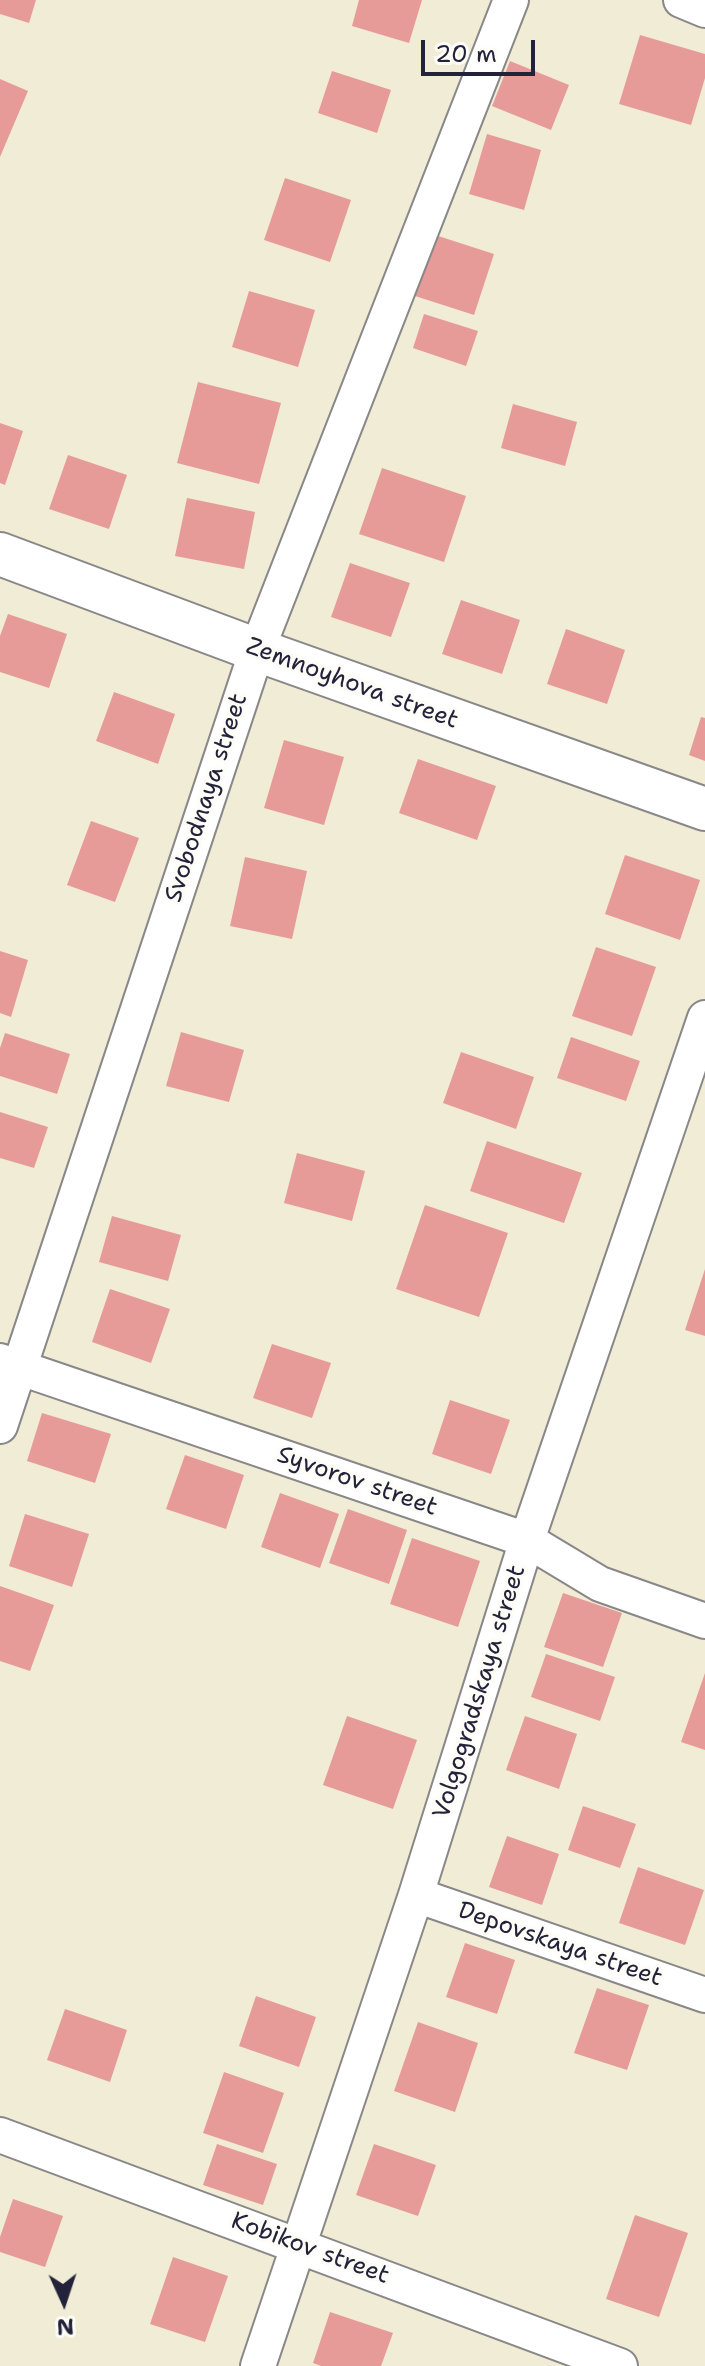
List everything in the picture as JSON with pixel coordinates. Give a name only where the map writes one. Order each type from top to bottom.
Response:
[{"type":"street","name":"Svobodnaya street","points":[[0,1426],[9,1364],[257,650],[511,0]]},
{"type":"street","points":[[681,0],[705,10]]},
{"type":"street","name":"Zemnoyhova street","points":[[0,554],[257,650],[705,809]]},
{"type":"street","name":"Volgogradskaya street","points":[[258,2366],[416,1895],[527,1540],[705,1018]]},
{"type":"street","name":"Syvorov street","points":[[9,1364],[527,1540],[600,1584],[705,1621]]},
{"type":"street","name":"Depovskaya street","points":[[416,1895],[705,1995]]},
{"type":"street","name":"Kobikov street","points":[[0,2135],[620,2366]]},
{"type":"building","points":[[0,0],[36,0],[29,23],[0,14]]},
{"type":"building","points":[[359,0],[422,0],[409,43],[352,26]]},
{"type":"building","points":[[640,35],[705,54],[705,78],[691,125],[619,104]]},
{"type":"building","points":[[510,61],[569,85],[551,130],[492,106]]},
{"type":"building","points":[[332,71],[391,90],[377,133],[318,113]]},
{"type":"building","points":[[0,79],[28,91],[0,157]]},
{"type":"building","points":[[487,134],[541,150],[524,210],[469,194]]},
{"type":"building","points":[[285,178],[351,200],[330,262],[264,240]]},
{"type":"building","points":[[432,234],[494,254],[474,315],[412,295]]},
{"type":"building","points":[[249,291],[315,310],[298,367],[232,347]]},
{"type":"building","points":[[424,314],[478,331],[466,366],[413,348]]},
{"type":"building","points":[[198,382],[281,403],[259,484],[177,463]]},
{"type":"building","points":[[513,404],[577,422],[565,466],[501,448]]},
{"type":"building","points":[[0,423],[23,431],[5,485],[0,483]]},
{"type":"building","points":[[68,455],[127,475],[109,529],[49,509]]},
{"type":"building","points":[[382,468],[466,496],[444,562],[359,534]]},
{"type":"building","points":[[187,498],[255,512],[244,569],[175,556]]},
{"type":"building","points":[[350,563],[410,583],[391,637],[331,617]]},
{"type":"building","points":[[461,600],[520,620],[502,674],[442,654]]},
{"type":"building","points":[[8,614],[67,634],[49,688],[0,672],[0,636]]},
{"type":"building","points":[[566,629],[625,650],[607,704],[547,684]]},
{"type":"building","points":[[114,692],[175,714],[158,764],[96,741]]},
{"type":"building","points":[[701,717],[705,718],[705,761],[689,755]]},
{"type":"building","points":[[284,740],[344,757],[324,825],[264,808]]},
{"type":"building","points":[[418,759],[496,786],[477,840],[399,813]]},
{"type":"building","points":[[91,821],[139,838],[115,902],[67,885]]},
{"type":"building","points":[[625,855],[700,880],[680,940],[605,914]]},
{"type":"building","points":[[245,857],[307,871],[292,939],[230,926]]},
{"type":"building","points":[[596,947],[656,967],[632,1036],[572,1016]]},
{"type":"building","points":[[0,951],[28,960],[11,1017],[0,1013]]},
{"type":"building","points":[[181,1032],[244,1050],[229,1102],[166,1086]]},
{"type":"building","points":[[5,1033],[70,1054],[57,1094],[0,1076],[0,1048]]},
{"type":"building","points":[[571,1037],[640,1061],[626,1101],[557,1078]]},
{"type":"building","points":[[461,1052],[534,1077],[516,1129],[443,1103]]},
{"type":"building","points":[[0,1112],[48,1127],[34,1168],[0,1158]]},
{"type":"building","points":[[487,1141],[582,1173],[564,1223],[470,1191]]},
{"type":"building","points":[[297,1153],[365,1171],[352,1221],[284,1203]]},
{"type":"building","points":[[425,1205],[508,1233],[479,1317],[396,1289]]},
{"type":"building","points":[[112,1216],[181,1235],[168,1281],[99,1262]]},
{"type":"building","points":[[705,1269],[705,1336],[685,1330]]},
{"type":"building","points":[[110,1289],[170,1309],[151,1363],[92,1342]]},
{"type":"building","points":[[272,1344],[331,1363],[312,1418],[253,1398]]},
{"type":"building","points":[[450,1400],[510,1420],[491,1474],[432,1454]]},
{"type":"building","points":[[42,1413],[111,1434],[95,1483],[27,1461]]},
{"type":"building","points":[[185,1455],[244,1475],[226,1529],[166,1509]]},
{"type":"building","points":[[280,1493],[339,1514],[320,1568],[261,1547]]},
{"type":"building","points":[[348,1509],[407,1530],[389,1584],[329,1563]]},
{"type":"building","points":[[25,1514],[89,1534],[72,1587],[9,1566]]},
{"type":"building","points":[[412,1538],[480,1561],[458,1627],[390,1604]]},
{"type":"building","points":[[0,1586],[54,1605],[30,1671],[0,1661]]},
{"type":"building","points":[[563,1593],[622,1613],[603,1667],[544,1647]]},
{"type":"building","points":[[546,1654],[615,1677],[600,1721],[531,1697]]},
{"type":"building","points":[[705,1673],[705,1750],[681,1742]]},
{"type":"building","points":[[347,1716],[417,1740],[393,1809],[323,1785]]},
{"type":"building","points":[[525,1716],[577,1734],[559,1789],[506,1770]]},
{"type":"building","points":[[583,1806],[636,1824],[620,1868],[568,1850]]},
{"type":"building","points":[[507,1836],[559,1854],[542,1905],[489,1887]]},
{"type":"building","points":[[638,1867],[704,1890],[685,1945],[619,1923]]},
{"type":"building","points":[[465,1943],[515,1960],[497,2014],[446,1997]]},
{"type":"building","points":[[597,1988],[649,2005],[627,2070],[574,2053]]},
{"type":"building","points":[[256,1996],[316,2017],[299,2067],[239,2046]]},
{"type":"building","points":[[65,2009],[127,2030],[110,2082],[47,2060]]},
{"type":"building","points":[[418,2022],[478,2043],[455,2112],[394,2091]]},
{"type":"building","points":[[224,2072],[284,2093],[263,2153],[203,2133]]},
{"type":"building","points":[[217,2144],[277,2164],[263,2205],[203,2185]]},
{"type":"building","points":[[374,2144],[436,2165],[418,2216],[356,2195]]},
{"type":"building","points":[[13,2199],[63,2216],[45,2267],[0,2252],[0,2237]]},
{"type":"building","points":[[635,2215],[688,2233],[659,2317],[606,2299]]},
{"type":"building","points":[[173,2257],[228,2276],[205,2342],[150,2324]]},
{"type":"building","points":[[330,2312],[393,2333],[381,2366],[321,2366],[313,2363]]}]
